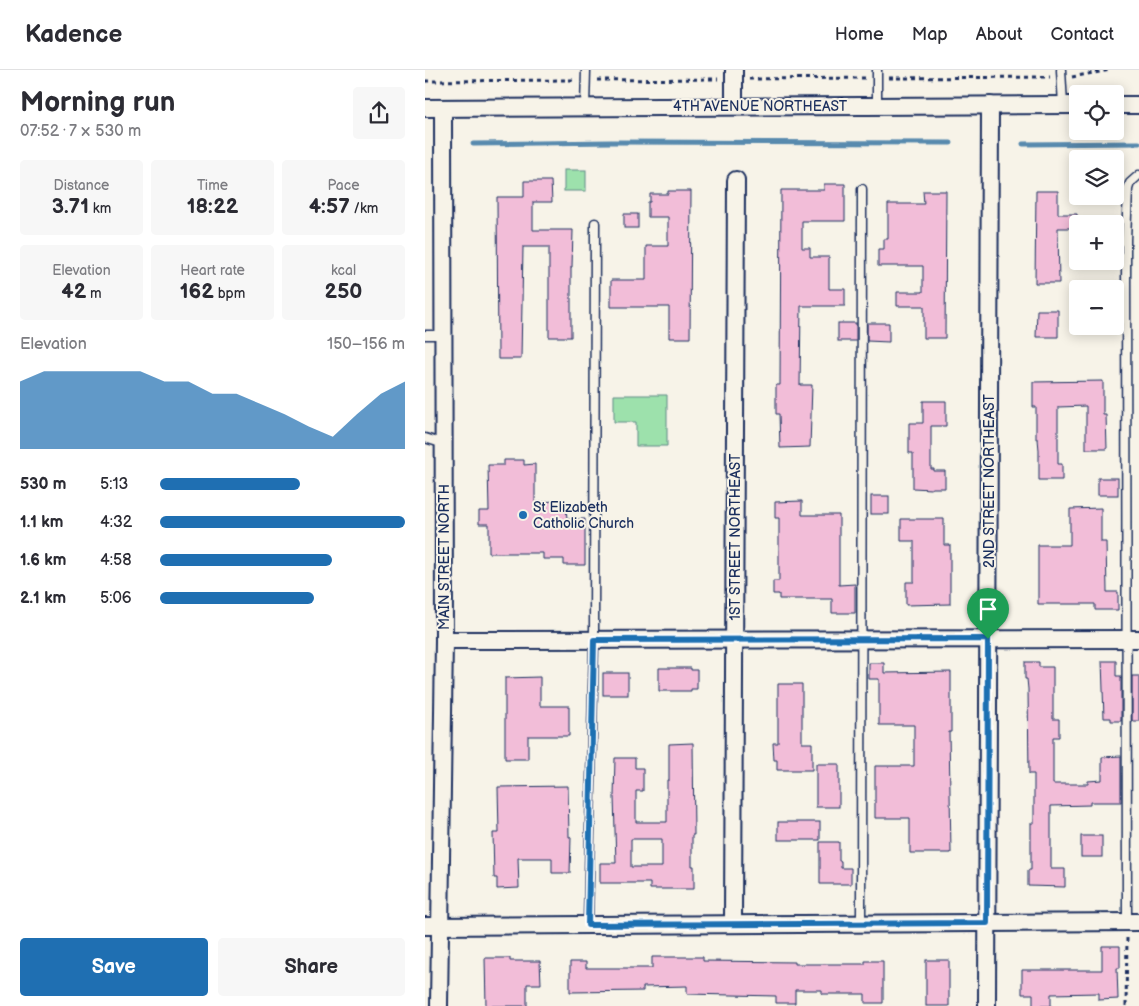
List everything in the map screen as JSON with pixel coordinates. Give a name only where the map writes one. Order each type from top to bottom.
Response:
[{"type":"street","points":[[734,74],[734,106]]},
{"type":"street","name":"2ND STREET NORTHEAST","points":[[987,1006],[990,105]]},
{"type":"street","name":"4TH AVENUE NORTHEAST","points":[[425,108],[1069,105]]},
{"type":"street","points":[[1124,105],[1139,105]]},
{"type":"street","name":"MAIN STREET NORTH","points":[[439,1006],[433,926],[444,640],[443,108]]},
{"type":"street","name":"1ST STREET NORTHEAST","points":[[733,924],[736,180]]},
{"type":"street","points":[[444,640],[1133,638]]},
{"type":"street","points":[[433,926],[1133,922]]},
{"type":"lane","points":[[585,107],[586,70]]},
{"type":"lane","points":[[1061,73],[1069,101]]},
{"type":"lane","points":[[877,74],[877,105]]},
{"type":"lane","points":[[1133,922],[1133,638],[1127,240],[1128,189],[1130,183],[1139,175]]},
{"type":"lane","points":[[861,924],[862,189]]},
{"type":"lane","points":[[588,925],[594,640],[595,223]]},
{"type":"lane","points":[[425,335],[444,335]]},
{"type":"lane","points":[[425,438],[444,444]]},
{"type":"path","points":[[425,80],[586,80],[734,74],[1061,73],[1077,77],[1110,70]]},
{"type":"path","points":[[1126,1006],[1133,922]]},
{"type":"green space","points":[[564,170],[586,170],[586,191],[564,191]]},
{"type":"green space","points":[[614,395],[667,395],[667,446],[636,446],[636,422],[614,422]]},
{"type":"building","points":[[524,181],[551,181],[552,202],[533,202],[533,230],[573,230],[571,337],[549,337],[549,247],[523,247],[521,359],[498,359],[497,197],[524,197]]},
{"type":"building","points":[[824,184],[845,184],[845,221],[802,221],[802,248],[810,248],[810,257],[829,257],[829,289],[845,289],[845,306],[801,306],[800,385],[812,385],[810,447],[780,448],[779,414],[776,414],[776,385],[780,385],[781,190],[824,190]]},
{"type":"building","points":[[668,191],[691,191],[690,338],[669,338],[669,307],[611,307],[611,280],[646,280],[646,246],[668,246],[668,217],[648,217],[648,202],[650,202],[650,194],[668,194]]},
{"type":"building","points":[[923,191],[946,191],[945,338],[924,338],[924,306],[897,306],[897,292],[923,292],[923,266],[878,266],[878,249],[884,249],[884,239],[888,239],[888,204],[924,204]]},
{"type":"building","points":[[1036,191],[1058,191],[1058,214],[1077,215],[1069,215],[1069,228],[1058,228],[1059,283],[1035,283]]},
{"type":"building","points":[[624,214],[638,214],[638,228],[624,228]]},
{"type":"building","points":[[1037,310],[1058,310],[1058,337],[1036,337]]},
{"type":"building","points":[[838,323],[856,323],[856,341],[838,341]]},
{"type":"building","points":[[867,323],[889,323],[889,342],[867,341]]},
{"type":"building","points":[[1103,381],[1103,415],[1106,415],[1107,449],[1086,449],[1086,406],[1058,407],[1058,464],[1062,464],[1062,480],[1039,480],[1039,450],[1038,439],[1036,439],[1036,407],[1033,407],[1033,382]]},
{"type":"building","points":[[923,401],[946,401],[946,426],[931,426],[931,469],[934,469],[934,471],[945,471],[945,488],[913,488],[913,453],[909,453],[909,423],[923,423]]},
{"type":"building","name":"St Elizabeth Catholic Church","points":[[504,460],[524,460],[524,465],[535,464],[535,502],[560,501],[560,507],[566,507],[567,519],[585,519],[585,565],[564,565],[564,559],[543,559],[543,553],[489,553],[489,524],[479,524],[479,511],[489,511],[488,465],[504,465]]},
{"type":"building","points":[[1098,478],[1118,478],[1118,495],[1098,495]]},
{"type":"building","points":[[871,496],[889,496],[889,514],[871,514]]},
{"type":"building","points":[[802,501],[802,515],[839,515],[839,585],[855,584],[855,613],[832,613],[832,599],[779,599],[779,594],[773,594],[773,581],[779,581],[779,518],[775,518],[775,502]]},
{"type":"building","points":[[1101,508],[1101,542],[1106,542],[1107,592],[1118,592],[1118,610],[1095,610],[1095,604],[1038,604],[1038,545],[1070,545],[1070,509]]},
{"type":"building","points":[[901,519],[944,519],[944,545],[950,545],[950,604],[906,605],[906,582],[914,582],[914,541],[901,541]]},
{"type":"building","points":[[1102,661],[1116,661],[1116,676],[1121,676],[1121,721],[1111,721],[1111,718],[1104,718]]},
{"type":"building","points":[[1025,662],[1039,662],[1039,667],[1053,667],[1053,719],[1059,719],[1059,737],[1053,737],[1053,784],[1088,784],[1088,781],[1102,780],[1102,757],[1121,756],[1121,802],[1090,802],[1090,805],[1051,806],[1051,869],[1065,869],[1065,887],[1028,886],[1028,870],[1031,870],[1031,823],[1034,823],[1034,774],[1029,774],[1028,689],[1027,679],[1025,679]]},
{"type":"building","points":[[869,663],[884,663],[884,673],[951,672],[951,732],[949,732],[951,853],[910,853],[910,818],[875,818],[875,766],[914,766],[914,725],[879,725],[879,679],[869,679]]},
{"type":"building","points":[[659,668],[691,668],[691,670],[697,670],[697,689],[691,689],[691,691],[659,691]]},
{"type":"building","points":[[603,673],[628,673],[628,695],[603,695]]},
{"type":"building","points":[[1132,676],[1139,676],[1139,721],[1132,721]]},
{"type":"building","points":[[540,677],[540,706],[569,706],[569,736],[528,736],[528,759],[505,759],[505,678]]},
{"type":"building","points":[[778,684],[802,684],[802,743],[812,743],[812,770],[777,770],[777,760],[774,760],[773,743],[778,743]]},
{"type":"building","points":[[693,743],[694,835],[692,835],[692,866],[694,866],[694,889],[650,889],[650,883],[600,883],[600,863],[616,863],[615,758],[635,758],[635,768],[643,768],[643,791],[636,791],[636,822],[667,822],[669,744]],"holes":[[[631,839],[662,839],[662,867],[631,867]]]},
{"type":"building","points":[[816,764],[839,764],[839,807],[816,807]]},
{"type":"building","points":[[568,786],[569,837],[571,837],[570,873],[552,873],[552,858],[518,858],[519,888],[497,889],[497,878],[494,878],[493,833],[499,833],[498,787]]},
{"type":"building","points":[[778,822],[820,822],[820,840],[778,840]]},
{"type":"building","points":[[1081,836],[1102,836],[1102,857],[1081,857]]},
{"type":"building","points":[[820,842],[839,842],[841,868],[851,868],[851,884],[820,884]]},
{"type":"building","points":[[1102,946],[1120,946],[1120,968],[1117,968],[1118,999],[1099,1000],[1099,993],[1051,994],[1051,1006],[1033,1006],[1033,994],[1022,994],[1022,970],[1102,970]]},
{"type":"building","points":[[652,957],[703,957],[703,961],[795,962],[795,964],[865,964],[865,961],[883,961],[883,1003],[865,1003],[865,994],[822,994],[822,990],[795,990],[795,1003],[776,1003],[776,996],[687,994],[687,986],[643,987],[643,991],[570,992],[570,962],[586,962],[586,968],[652,968]]},
{"type":"building","points":[[485,958],[510,958],[510,961],[540,961],[541,984],[527,984],[527,1006],[486,1006]]},
{"type":"building","points":[[926,960],[949,960],[949,1006],[926,1006]]},
{"type":"waterway","points":[[473,144],[611,142],[951,143]]},
{"type":"waterway","points":[[1023,144],[1139,143]]},
{"type":"place","name":"St Elizabeth Catholic Church","points":[[523,515]]},
{"type":"route","points":[[988,639],[987,923],[588,925],[594,640],[988,639]]}]
